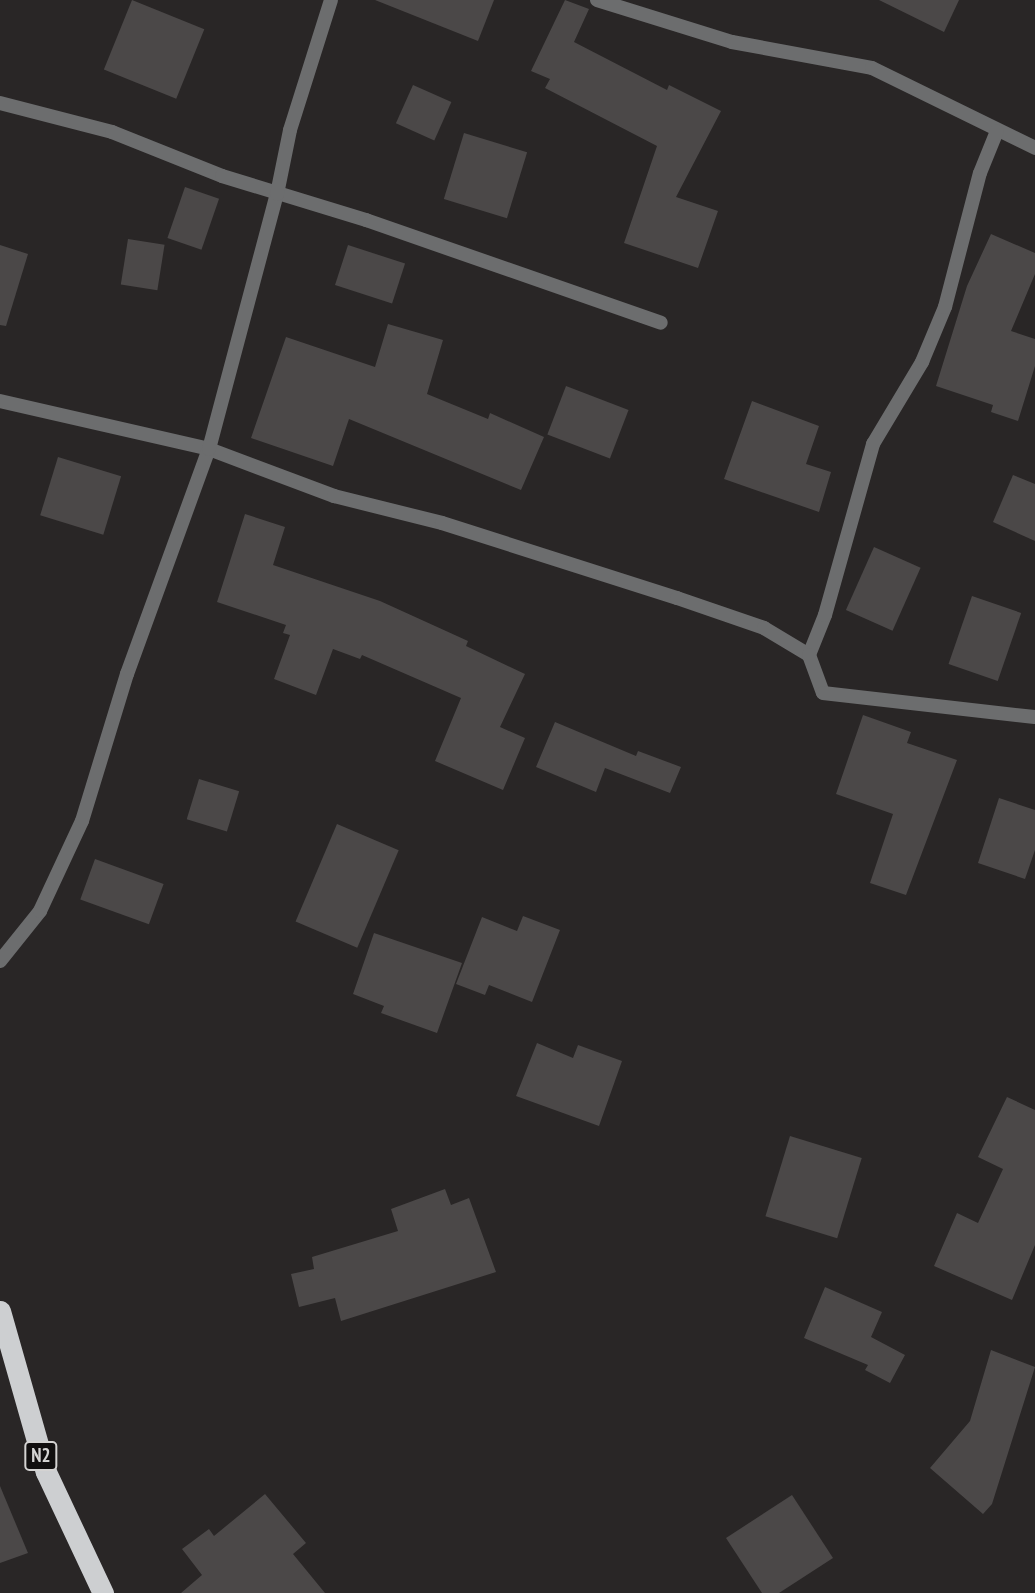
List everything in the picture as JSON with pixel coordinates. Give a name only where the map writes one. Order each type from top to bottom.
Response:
[{"type":"highway","name":"N2","points":[[0,1311],[46,1472],[103,1593]]},
{"type":"street","points":[[0,961],[40,911],[82,821],[127,674],[209,449],[277,194],[289,130],[331,0]]},
{"type":"street","points":[[597,0],[732,41],[872,68],[1035,148]]},
{"type":"street","points":[[0,103],[112,132],[277,194],[661,323]]},
{"type":"street","points":[[809,655],[825,615],[873,444],[922,362],[945,307],[980,173],[998,131]]},
{"type":"street","points":[[0,401],[209,449],[334,496],[442,523],[764,628],[809,655],[823,693],[1035,717]]},
{"type":"building","points":[[132,0],[204,29],[176,99],[104,70]]},
{"type":"building","points":[[375,0],[494,0],[478,41]]},
{"type":"building","points":[[565,0],[589,9],[574,42],[667,90],[669,85],[721,111],[676,197],[718,211],[698,268],[624,243],[657,146],[545,88],[550,79],[531,71]]},
{"type":"building","points":[[879,0],[959,0],[944,32]]},
{"type":"building","points":[[413,85],[451,102],[434,140],[396,123]]},
{"type":"building","points":[[464,133],[527,152],[507,218],[444,199]]},
{"type":"building","points":[[185,187],[219,199],[201,250],[167,238]]},
{"type":"building","points":[[991,234],[1035,253],[1035,274],[1011,331],[1035,339],[1035,366],[1018,421],[991,412],[993,405],[936,386],[967,286]]},
{"type":"building","points":[[128,239],[165,245],[157,290],[121,284]]},
{"type":"building","points":[[0,245],[28,254],[6,326],[0,325]]},
{"type":"building","points":[[348,245],[405,264],[392,303],[335,285]]},
{"type":"building","points":[[388,324],[443,340],[427,394],[488,419],[490,413],[544,437],[521,490],[349,419],[333,466],[251,438],[286,337],[375,367]]},
{"type":"building","points":[[566,386],[629,410],[610,459],[547,435]]},
{"type":"building","points":[[752,401],[819,426],[806,464],[831,472],[819,512],[724,479]]},
{"type":"building","points":[[58,457],[121,476],[103,535],[40,515]]},
{"type":"building","points":[[1013,475],[1035,484],[1035,541],[993,522]]},
{"type":"building","points":[[245,514],[285,527],[273,565],[380,601],[468,641],[466,646],[525,674],[500,727],[525,738],[503,790],[435,761],[461,698],[362,655],[360,659],[333,649],[316,695],[274,679],[290,635],[283,633],[286,625],[217,602]]},
{"type":"building","points":[[874,547],[921,568],[893,631],[846,610]]},
{"type":"building","points":[[972,596],[1021,613],[998,681],[949,664]]},
{"type":"building","points":[[863,715],[911,732],[907,743],[957,760],[906,895],[870,883],[893,814],[836,794]]},
{"type":"building","points":[[555,722],[636,756],[638,751],[681,767],[670,793],[605,768],[596,792],[536,767]]},
{"type":"building","points":[[199,779],[239,791],[227,831],[187,819]]},
{"type":"building","points":[[999,798],[1035,810],[1035,850],[1025,879],[978,863]]},
{"type":"building","points":[[337,824],[399,850],[357,948],[296,922]]},
{"type":"building","points":[[95,859],[164,884],[149,924],[80,899]]},
{"type":"building","points":[[523,916],[560,930],[532,1002],[489,985],[485,995],[456,984],[482,917],[517,931]]},
{"type":"building","points":[[374,933],[462,963],[437,1033],[381,1013],[384,1006],[353,994]]},
{"type":"building","points":[[537,1043],[573,1058],[578,1045],[622,1061],[599,1126],[516,1096]]},
{"type":"building","points":[[1007,1097],[1035,1110],[1035,1245],[1012,1300],[934,1266],[957,1213],[978,1223],[1003,1169],[978,1157]]},
{"type":"building","points":[[790,1136],[862,1158],[837,1238],[765,1216]]},
{"type":"building","points":[[445,1189],[451,1205],[469,1198],[496,1272],[341,1321],[335,1298],[299,1307],[291,1274],[314,1269],[312,1257],[398,1231],[391,1209]]},
{"type":"building","points":[[825,1287],[882,1312],[871,1337],[905,1355],[890,1383],[865,1370],[868,1365],[804,1338]]},
{"type":"building","points":[[991,1350],[1035,1367],[992,1504],[983,1514],[930,1468],[970,1421]]},
{"type":"building","points":[[0,1486],[28,1553],[0,1563]]},
{"type":"building","points":[[265,1494],[306,1543],[293,1554],[325,1593],[181,1593],[202,1575],[182,1549],[209,1529],[214,1536]]},
{"type":"building","points":[[792,1495],[833,1558],[779,1593],[762,1593],[726,1538]]}]
